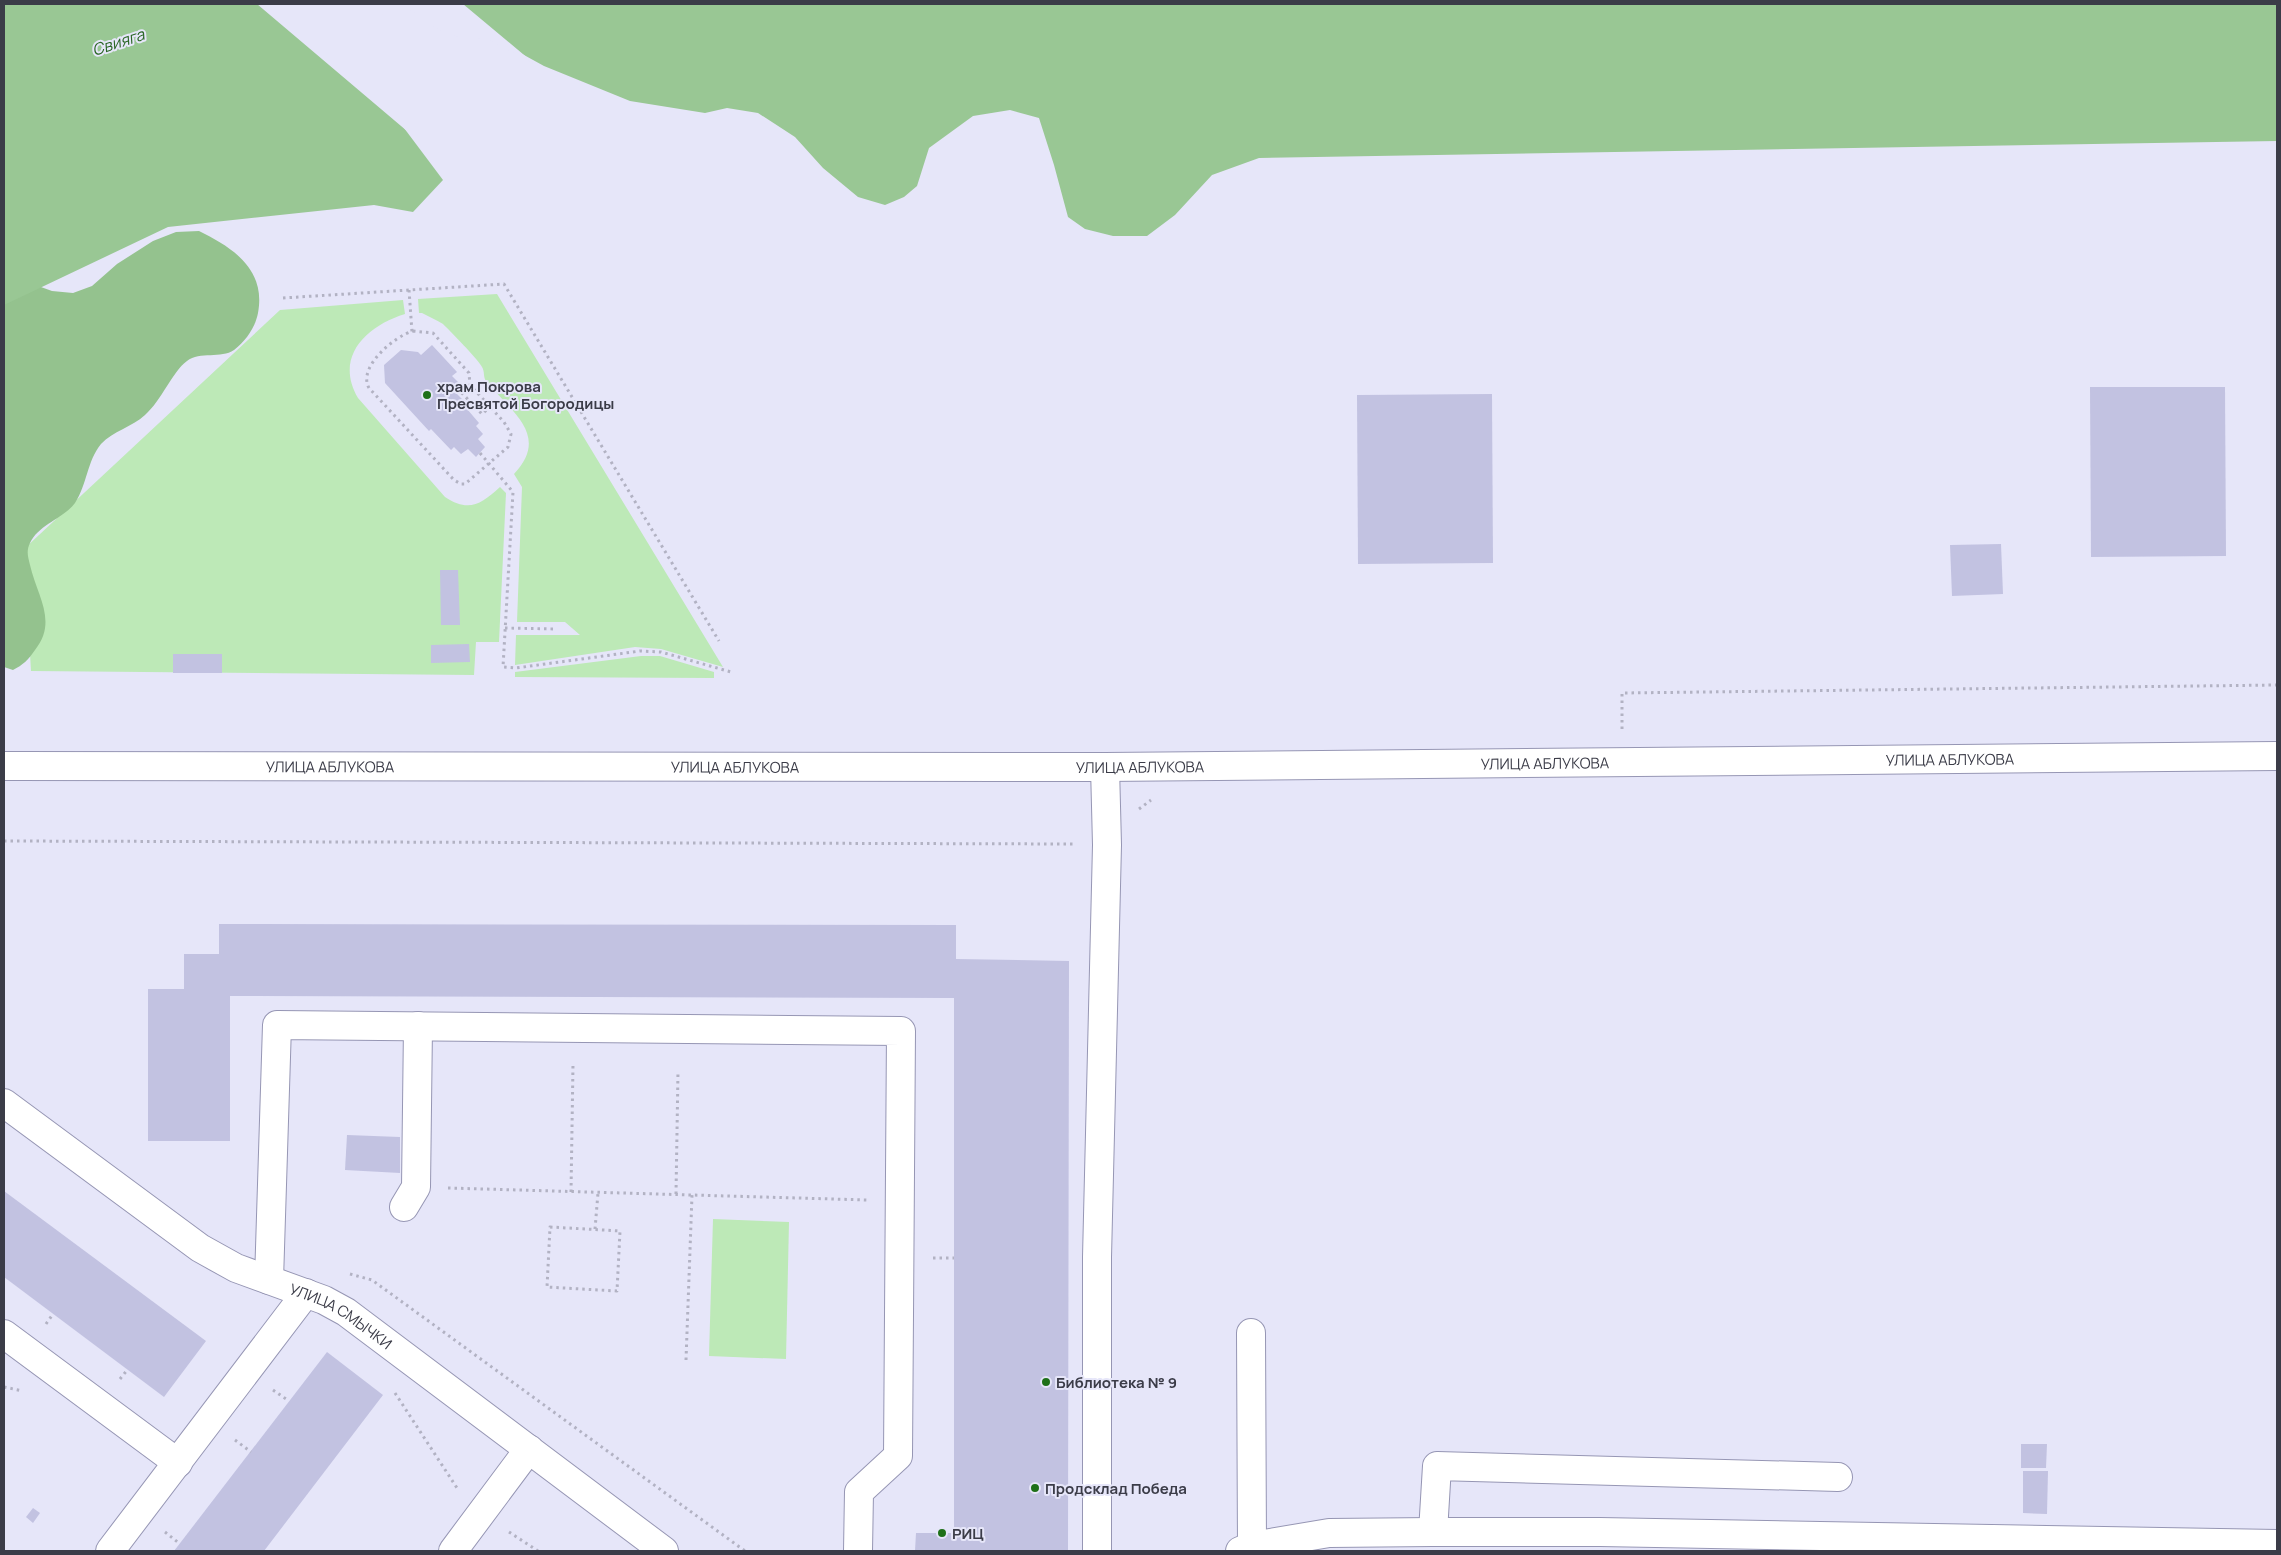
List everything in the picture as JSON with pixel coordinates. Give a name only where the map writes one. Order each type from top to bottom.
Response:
[{"type":"street","name":"УЛИЦА АБЛУКОВА","points":[[4,766],[1105,767],[2277,756]]},
{"type":"street","points":[[1097,1551],[1097,1257],[1107,844],[1105,767]]},
{"type":"street","points":[[269,1280],[277,1025],[901,1031],[898,1456],[859,1492],[858,1551]]},
{"type":"street","points":[[410,1197],[418,1026]]},
{"type":"street","name":"УЛИЦА СМЫЧКИ","points":[[4,1103],[200,1248],[236,1268],[330,1302],[346,1312],[664,1551]]},
{"type":"street","points":[[110,1551],[306,1293]]},
{"type":"street","points":[[1251,1333],[1246,1548],[1329,1533],[1433,1532],[1599,1542],[2174,1546],[2277,1544]]},
{"type":"street","points":[[4,1334],[178,1463]]},
{"type":"street","points":[[452,1551],[529,1449]]},
{"type":"street","points":[[1433,1532],[1437,1466],[1838,1477]]},
{"type":"path","points":[[283,298],[504,284],[719,642]]},
{"type":"path","points":[[409,290],[412,332]]},
{"type":"path","points":[[412,332],[433,333],[469,372],[470,385],[490,407],[504,422],[511,434],[508,446],[470,481],[461,484],[457,483],[368,386],[366,375],[372,362],[402,334],[412,332]]},
{"type":"path","points":[[457,388],[482,414],[490,407]]},
{"type":"path","points":[[480,452],[514,492],[503,668],[516,668],[640,651],[661,652],[731,672]]},
{"type":"path","points":[[505,628],[557,629]]},
{"type":"path","points":[[1621,735],[1622,693],[2277,685]]},
{"type":"path","points":[[4,841],[1107,844]]},
{"type":"path","points":[[571,1192],[573,1064]]},
{"type":"path","points":[[676,1194],[678,1071]]},
{"type":"path","points":[[410,1197],[571,1192],[900,1201]]},
{"type":"path","points":[[595,1229],[598,1193]]},
{"type":"path","points":[[686,1360],[692,1195]]},
{"type":"path","points":[[550,1227],[595,1229],[620,1231],[617,1291],[547,1287],[550,1227]]},
{"type":"path","points":[[344,1272],[372,1280],[745,1551]]},
{"type":"path","points":[[390,1386],[459,1492],[482,1512],[538,1551]]},
{"type":"shaded area","points":[[199,231],[235,253],[245,262],[252,273],[257,284],[259,298],[255,324],[242,343],[229,353],[198,356],[187,361],[176,372],[157,402],[145,415],[101,444],[96,451],[75,503],[70,509],[39,531],[30,543],[28,557],[44,608],[45,629],[42,639],[25,662],[13,670],[4,667],[4,292],[27,282],[52,291],[73,293],[92,286],[117,264],[153,241],[176,232]]},
{"type":"shaded area","points":[[497,294],[723,667],[661,649],[635,647],[515,665],[516,635],[580,635],[565,622],[517,622],[522,487],[514,474],[524,460],[529,447],[528,435],[515,413],[486,381],[480,363],[443,324],[419,313],[418,299]]},
{"type":"shaded area","points":[[403,300],[405,314],[378,326],[358,345],[352,357],[350,369],[352,383],[358,398],[445,497],[461,505],[468,505],[481,502],[500,487],[506,493],[499,642],[476,642],[474,675],[31,671],[24,549],[280,310]]},
{"type":"shaded area","points":[[641,656],[660,656],[714,672],[714,678],[515,677],[515,672]]},
{"type":"shaded area","points":[[713,1219],[789,1222],[786,1359],[709,1356]]},
{"type":"water","name":"Свияга","points":[[4,4],[387,4],[357,46],[398,120],[443,180],[413,212],[374,205],[168,227],[4,305]]},
{"type":"water","points":[[405,4],[2277,4],[2277,141],[1259,158],[1212,175],[1175,215],[1147,236],[1113,236],[1085,229],[1068,217],[1039,118],[1010,110],[973,116],[929,148],[917,186],[904,197],[885,205],[858,197],[823,168],[795,137],[758,113],[727,108],[705,113],[630,101],[544,66],[491,37]]},
{"type":"pier","points":[[257,4],[390,4],[361,45],[382,62],[393,85],[401,119],[414,137]]},
{"type":"pier","points":[[402,4],[463,4],[536,65],[490,40],[446,35]]},
{"type":"building","name":"храм Покрова Пресвятой Богородицы","points":[[432,345],[457,372],[452,376],[460,384],[453,390],[463,400],[461,402],[479,423],[476,426],[483,434],[478,439],[485,447],[476,457],[468,449],[461,454],[454,447],[451,450],[431,429],[429,431],[385,383],[384,365],[401,350],[418,352],[421,355]]},
{"type":"building","points":[[2090,387],[2225,387],[2226,556],[2091,557]]},
{"type":"building","points":[[1492,394],[1493,563],[1358,564],[1357,395]]},
{"type":"building","points":[[2001,544],[2003,594],[1952,596],[1950,545]]},
{"type":"building","points":[[440,570],[458,570],[460,625],[441,625]]},
{"type":"building","points":[[469,644],[470,662],[431,663],[431,645]]},
{"type":"building","points":[[173,654],[222,654],[222,673],[173,673]]},
{"type":"building","points":[[219,924],[956,925],[956,959],[1069,961],[1068,1551],[915,1551],[916,1533],[954,1533],[954,998],[230,996],[230,1141],[148,1141],[148,989],[184,989],[184,954],[219,954]]},
{"type":"building","points":[[347,1135],[400,1137],[400,1173],[345,1170]]},
{"type":"building","points":[[4,1191],[206,1341],[164,1397],[4,1277]]},
{"type":"building","points":[[327,1352],[383,1395],[264,1551],[174,1551]]},
{"type":"building","points":[[2021,1444],[2047,1444],[2046,1468],[2021,1468]]},
{"type":"building","points":[[2023,1471],[2048,1471],[2047,1514],[2023,1513]]},
{"type":"building","points":[[33,1508],[40,1513],[33,1523],[26,1517]]},
{"type":"place","name":"храм Покрова Пресвятой Богородицы","points":[[427,395]]},
{"type":"place","name":"Библиотека № 9","points":[[1046,1382]]},
{"type":"place","name":"Продсклад Победа","points":[[1035,1488]]},
{"type":"place","name":"РИЦ","points":[[942,1533]]}]
